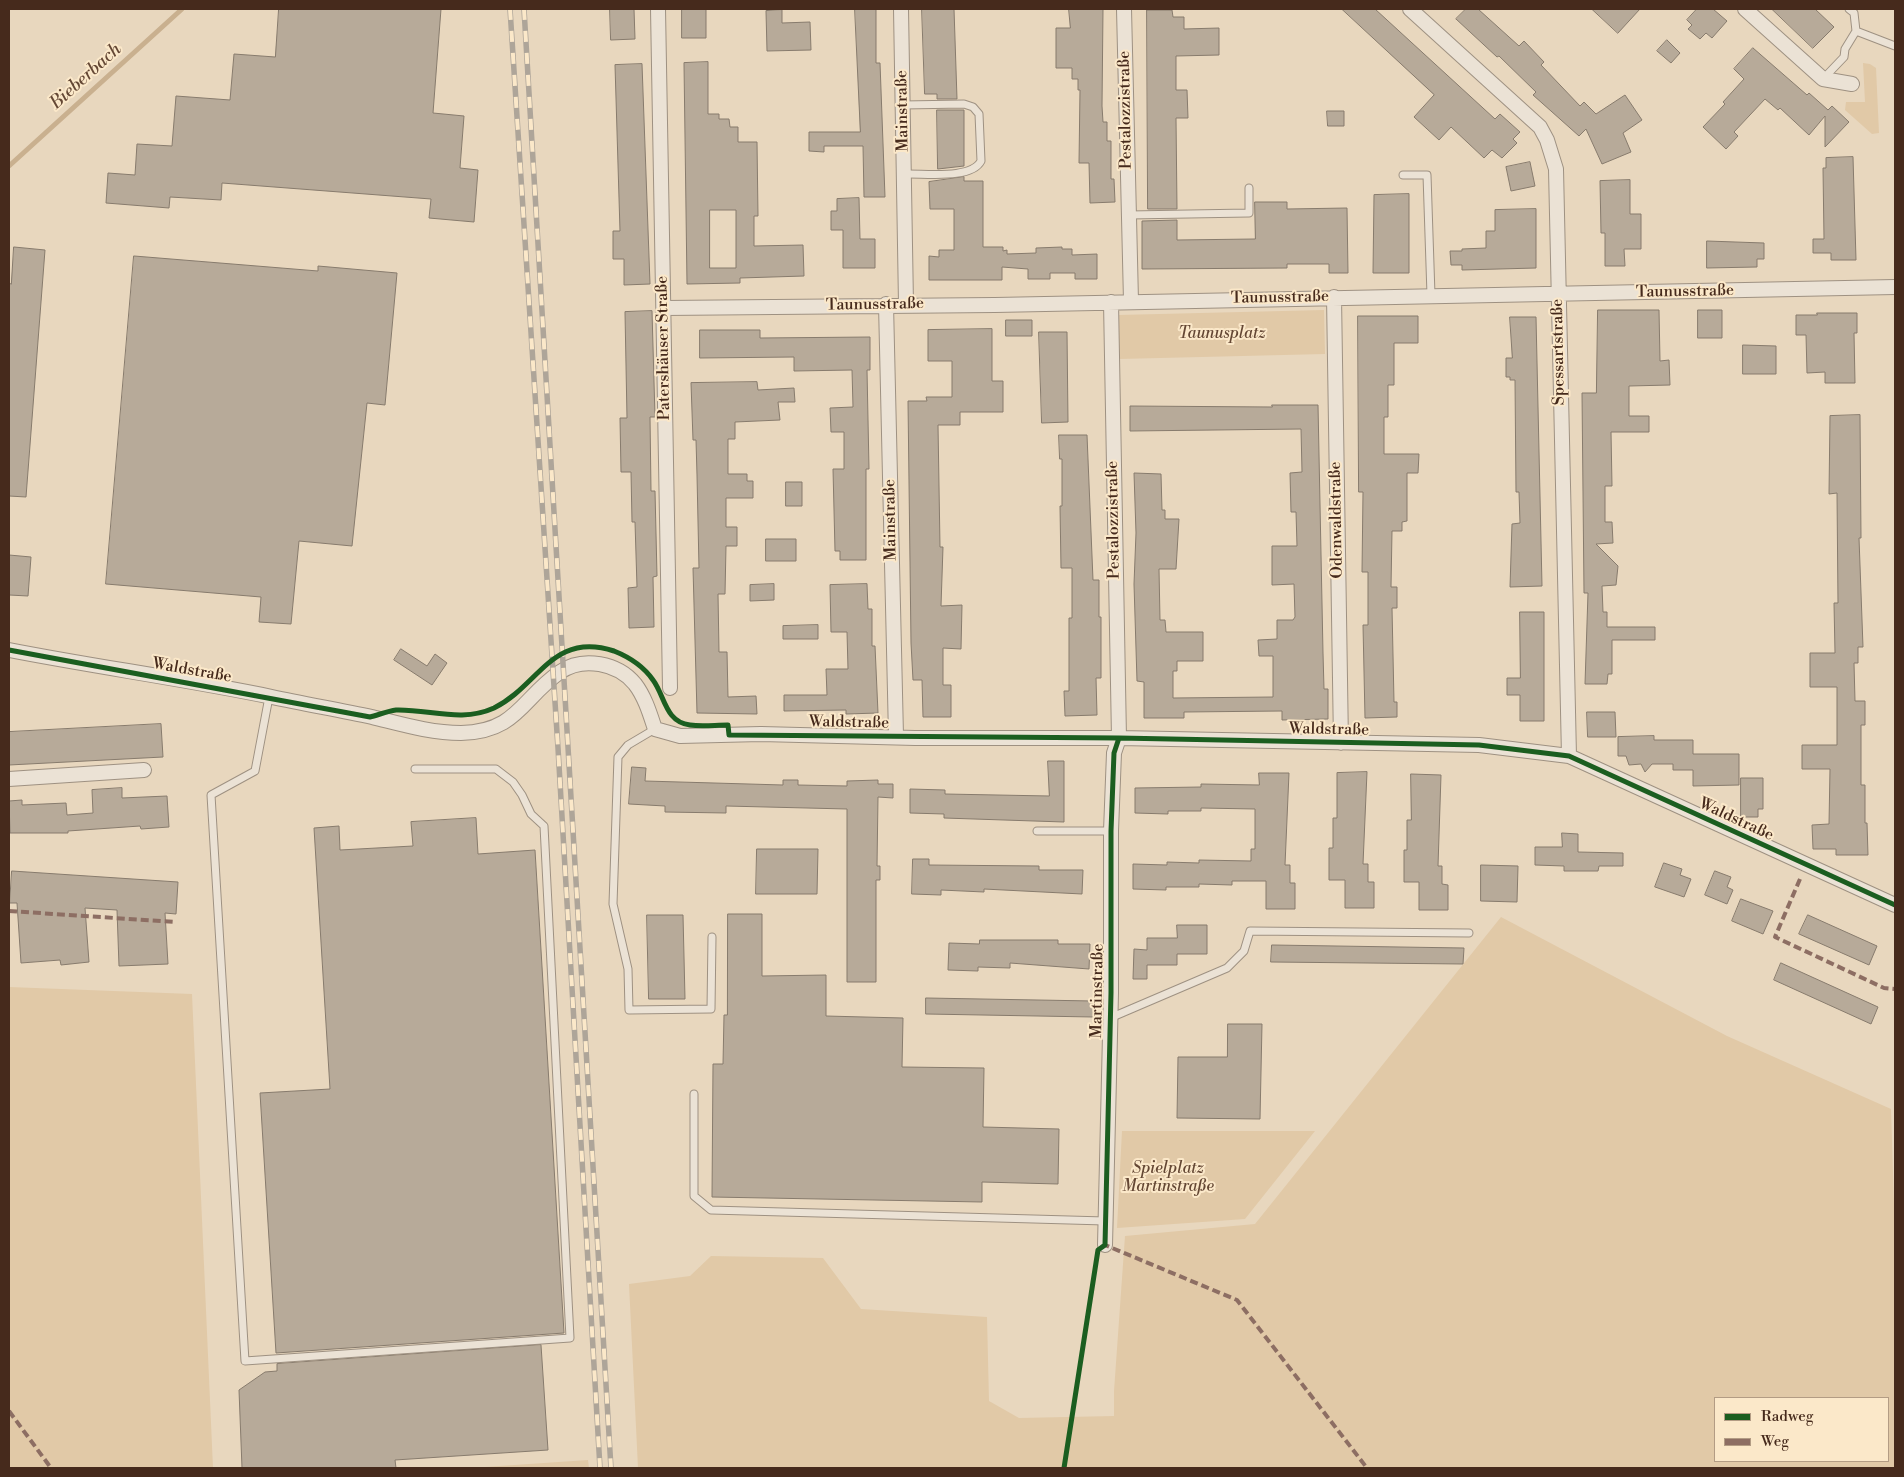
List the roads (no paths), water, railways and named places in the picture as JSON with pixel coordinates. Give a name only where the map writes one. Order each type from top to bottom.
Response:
[{"type":"street","name":"Patershäuser Straße","points":[[658,9],[670,688]]},
{"type":"street","name":"Mainstraße","points":[[901,9],[906,304]]},
{"type":"street","name":"Pestalozzistraße","points":[[1124,9],[1131,301]]},
{"type":"street","name":"Spessartstraße","points":[[1410,9],[1540,127],[1547,140],[1556,169],[1569,756]]},
{"type":"street","points":[[1752,11],[1823,79],[1852,84]]},
{"type":"street","name":"Taunusstraße","points":[[664,308],[1111,302],[1431,295],[1558,295],[1895,287]]},
{"type":"street","name":"Odenwaldstraße","points":[[1334,297],[1341,743]]},
{"type":"street","name":"Pestalozzistraße","points":[[1111,302],[1119,738]]},
{"type":"street","name":"Mainstraße","points":[[886,304],[896,742]]},
{"type":"street","name":"Waldstraße","points":[[9,650],[269,697],[438,732],[462,733],[497,725],[518,713],[547,683],[569,666],[584,663],[601,664],[623,674],[636,686],[655,728],[680,736],[761,734],[896,742],[915,738],[1119,738],[1479,745],[1569,756],[1895,905]]},
{"type":"street","name":"Martinstraße","points":[[1105,1245],[1110,1018],[1111,832],[1114,753],[1119,738]]},
{"type":"street","points":[[9,779],[144,770]]},
{"type":"lane","points":[[1823,79],[1844,57],[1845,49],[1856,31],[1854,13],[1849,9]]},
{"type":"lane","points":[[1856,31],[1895,46]]},
{"type":"lane","points":[[902,105],[964,104],[973,107],[979,114],[981,161],[978,168],[966,173],[904,174]]},
{"type":"lane","points":[[1403,175],[1427,175],[1431,295]]},
{"type":"lane","points":[[1128,215],[1249,213],[1249,188]]},
{"type":"lane","points":[[269,697],[255,771],[211,795],[245,1362],[570,1338],[544,826],[530,814],[522,795],[513,782],[496,769],[415,769]]},
{"type":"lane","points":[[655,728],[628,745],[618,756],[613,904],[628,969],[629,1010],[711,1009],[712,937]]},
{"type":"lane","points":[[1037,831],[1111,832]]},
{"type":"lane","points":[[1110,1018],[1227,968],[1244,951],[1250,931],[1469,933]]},
{"type":"lane","points":[[694,1094],[694,1196],[711,1210],[1105,1221]]},
{"type":"waterway","name":"Bieberbach","points":[[9,166],[182,9]]},
{"type":"railway","points":[[510,9],[558,748],[600,1468]]},
{"type":"railway","points":[[524,9],[611,1468]]},
{"type":"park label","name":"Taunusplatz","points":[[1222,334]]},
{"type":"park label","name":"Spielplatz Martinstraße","points":[[1168,1178]]}]
